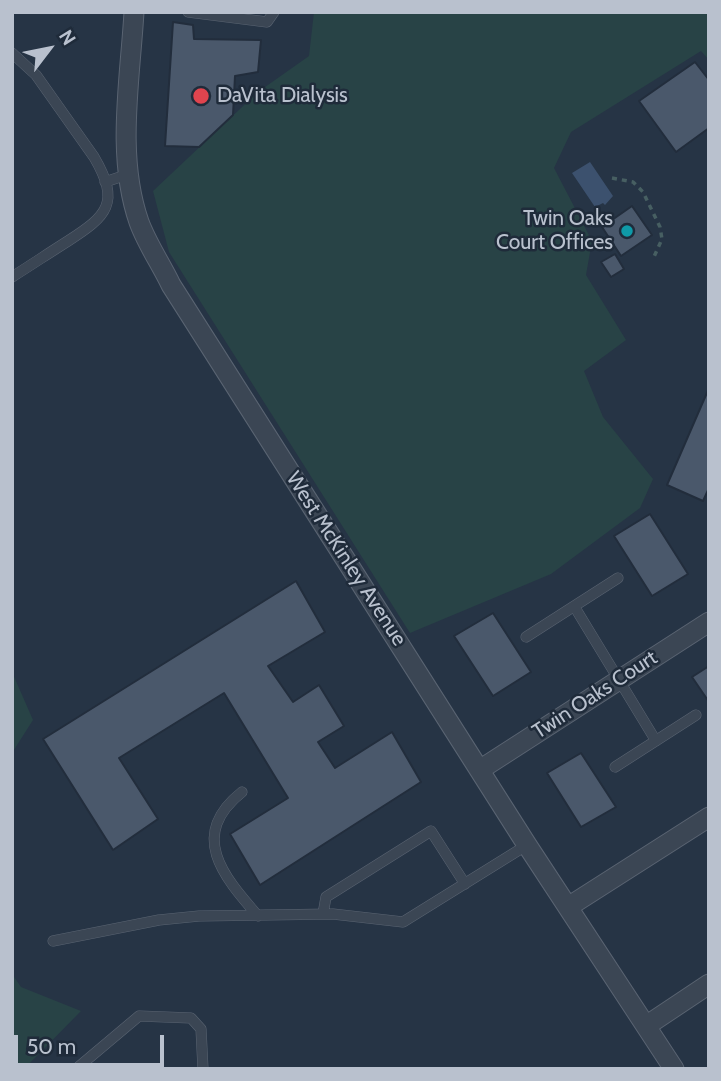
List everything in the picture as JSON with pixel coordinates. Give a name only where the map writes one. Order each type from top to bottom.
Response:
[{"type":"street","name":"West McKinley Avenue","points":[[134,12],[126,145],[128,174],[139,221],[172,285],[527,845],[674,1069]]},
{"type":"street","name":"Twin Oaks Court","points":[[481,769],[709,622]]},
{"type":"street","points":[[568,907],[709,817]]},
{"type":"street","points":[[646,1026],[709,984]]},
{"type":"lane","points":[[188,12],[267,22],[274,12]]},
{"type":"lane","points":[[12,53],[36,75],[94,157],[108,196],[100,220],[12,277]]},
{"type":"lane","points":[[105,182],[128,174]]},
{"type":"lane","points":[[526,637],[618,578]]},
{"type":"lane","points":[[574,607],[656,740]]},
{"type":"lane","points":[[615,767],[696,715]]},
{"type":"lane","points":[[242,792],[225,805],[214,825],[213,846],[237,892],[258,916]]},
{"type":"lane","points":[[323,914],[326,897],[431,831],[465,884]]},
{"type":"lane","points":[[53,941],[159,920],[200,916],[323,914],[403,922],[527,845]]},
{"type":"lane","points":[[76,1069],[139,1016],[191,1018],[201,1029],[203,1069]]},
{"type":"path","points":[[612,178],[638,185],[660,227],[663,239],[653,258]]},
{"type":"green space","points":[[314,12],[709,12],[709,60],[701,51],[571,132],[554,168],[592,241],[586,275],[626,340],[584,371],[603,417],[653,479],[640,508],[551,574],[410,633],[169,252],[153,191],[258,92],[309,56]]},
{"type":"green space","points":[[12,672],[33,720],[12,753]]},
{"type":"green space","points":[[12,974],[21,987],[81,1011],[24,1069],[12,1069]]},
{"type":"water","points":[[590,162],[613,196],[605,205],[603,203],[595,207],[572,173]]},
{"type":"building","name":"DaVita Dialysis","points":[[173,22],[193,25],[194,39],[261,40],[258,72],[235,76],[233,115],[199,147],[165,146]]},
{"type":"building","points":[[695,62],[709,80],[709,128],[676,152],[639,101]]},
{"type":"building","name":"Twin Oaks Court Offices","points":[[632,206],[652,235],[621,256],[602,227]]},
{"type":"building","points":[[615,254],[624,269],[611,277],[601,262]]},
{"type":"building","points":[[709,388],[709,488],[703,501],[667,485]]},
{"type":"building","points":[[650,514],[688,574],[652,596],[614,536]]},
{"type":"building","points":[[296,581],[325,632],[268,666],[293,702],[319,685],[344,726],[318,742],[335,768],[392,732],[421,782],[260,885],[230,834],[288,798],[224,693],[119,758],[158,819],[113,850],[43,739]]},
{"type":"building","points":[[493,613],[531,672],[493,696],[454,636]]},
{"type":"building","points":[[709,666],[709,702],[692,677]]},
{"type":"building","points":[[581,753],[616,807],[581,827],[547,773]]},
{"type":"place","name":"DaVita Dialysis","points":[[201,96]]},
{"type":"place","name":"Twin Oaks Court Offices","points":[[627,231]]}]
